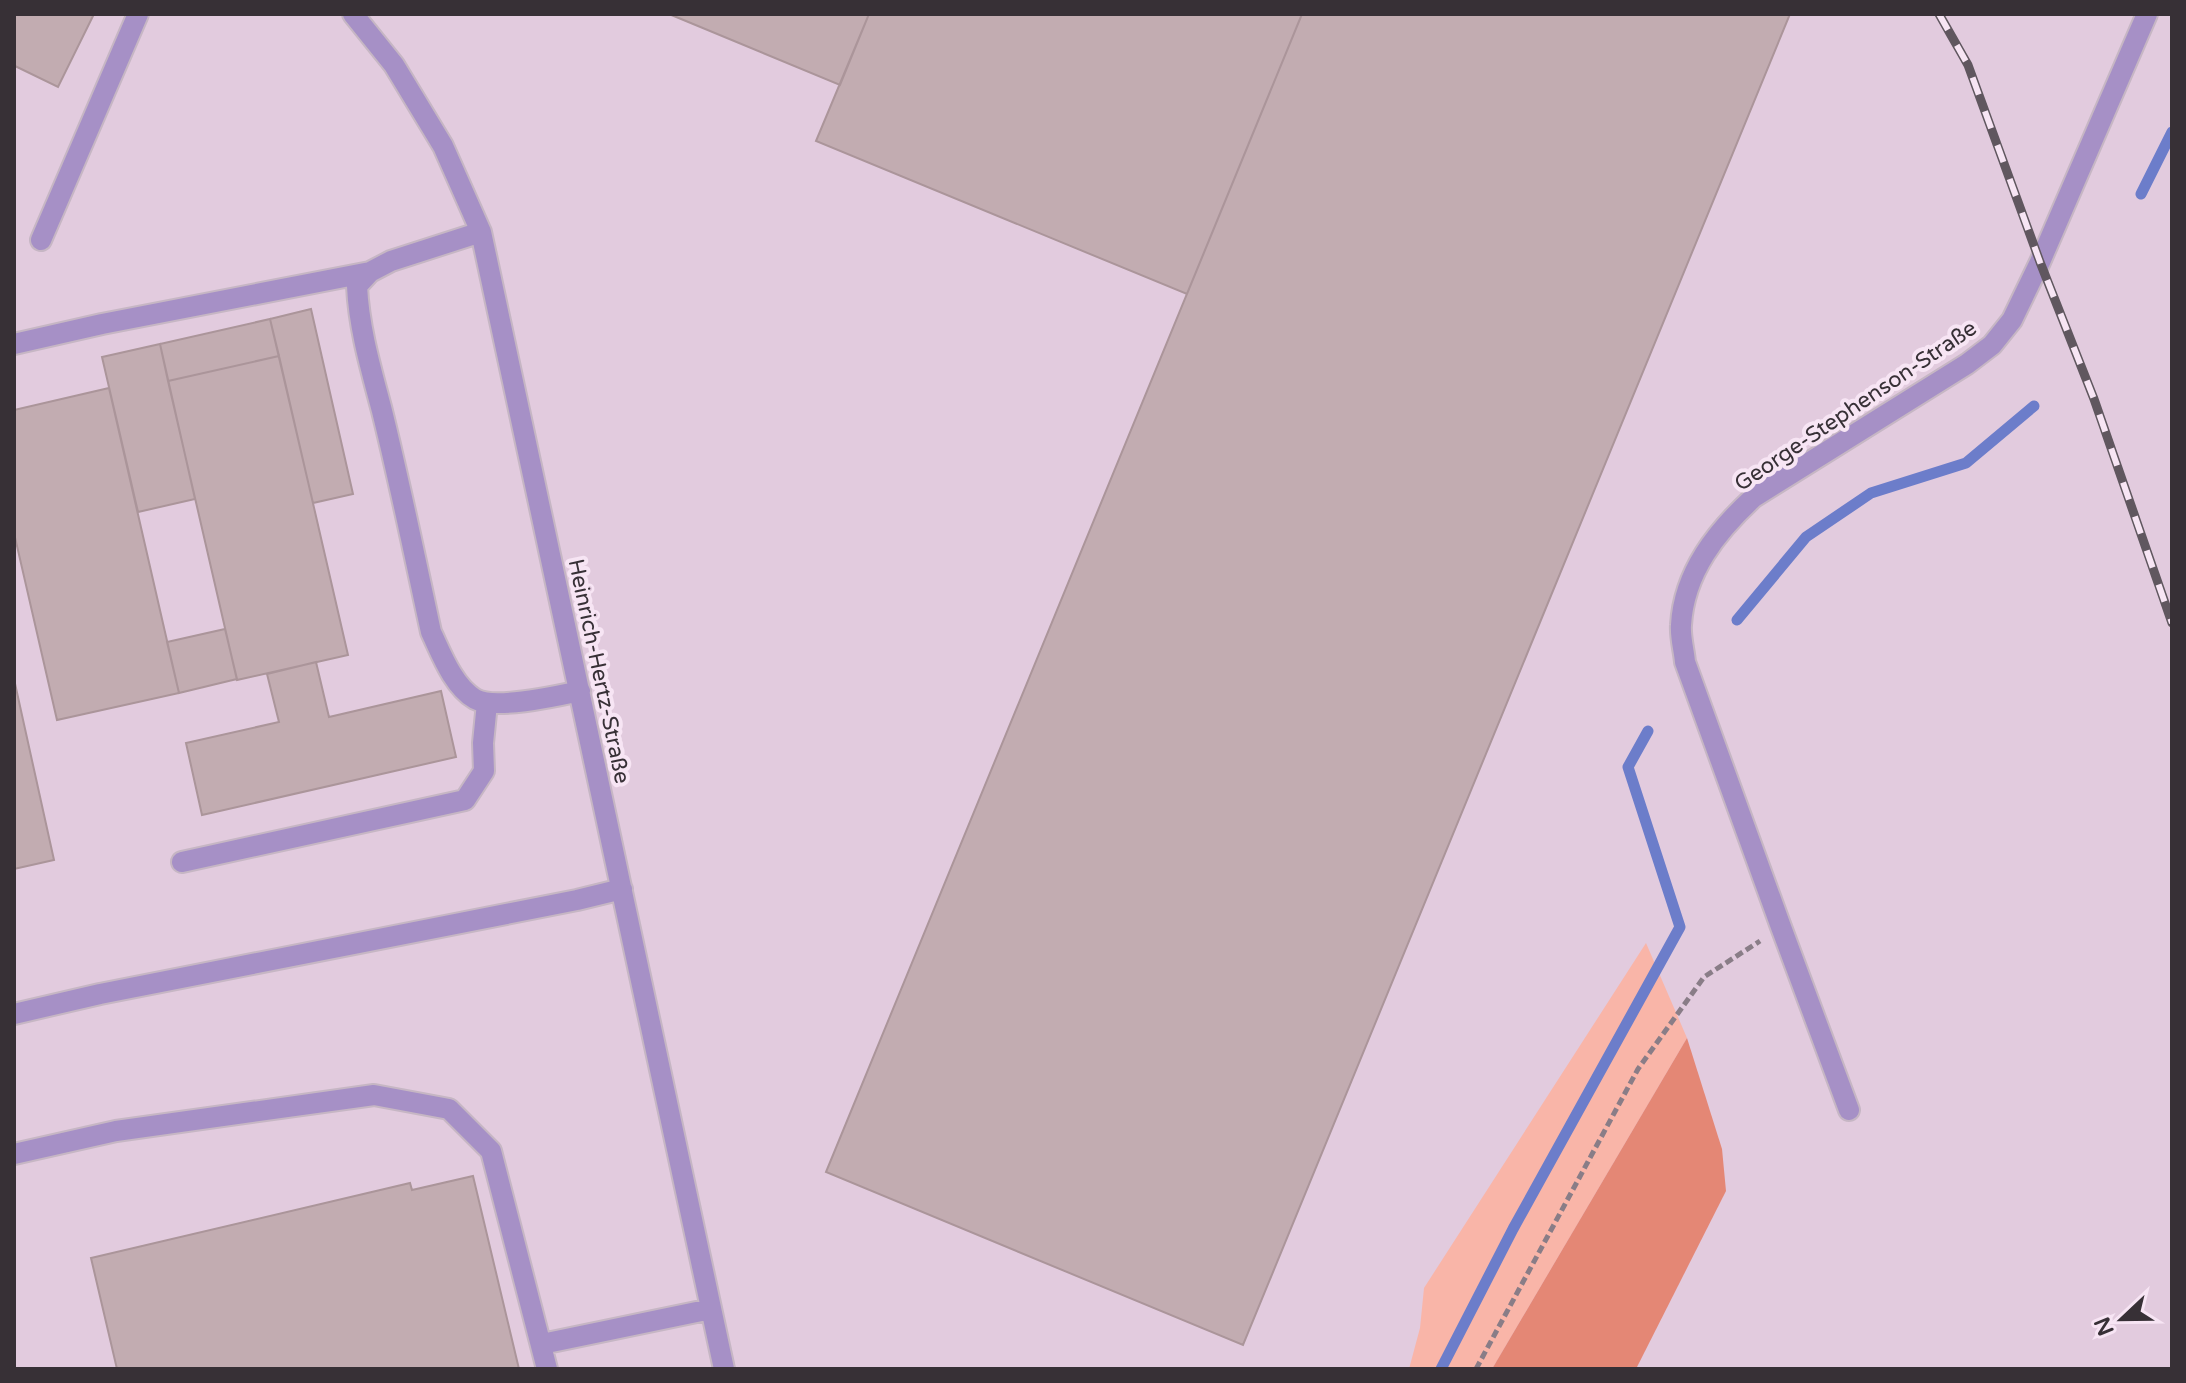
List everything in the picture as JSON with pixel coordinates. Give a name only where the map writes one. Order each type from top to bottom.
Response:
[{"type":"street","points":[[41,240],[138,14]]},
{"type":"street","name":"Heinrich-Hertz-Straße","points":[[353,14],[394,65],[443,146],[481,232],[724,1369]]},
{"type":"street","name":"George-Stephenson-Straße","points":[[1849,1110],[1685,662],[1681,626],[1687,588],[1706,550],[1729,520],[1754,497],[1967,364],[1992,345],[2012,320],[2040,262],[2147,14]]},
{"type":"street","points":[[14,344],[370,272],[391,261],[481,232]]},
{"type":"street","points":[[370,272],[357,286],[365,351],[382,411],[431,632],[443,657],[460,684],[474,698],[487,703],[541,699],[580,691]]},
{"type":"street","points":[[182,862],[465,800],[484,771],[487,703]]},
{"type":"street","points":[[14,1014],[622,889]]},
{"type":"street","points":[[14,1154],[116,1131],[374,1095],[449,1109],[491,1151],[547,1369]]},
{"type":"street","points":[[542,1344],[711,1309]]},
{"type":"path","points":[[1476,1369],[1638,1069],[1704,977],[1781,927]]},
{"type":"shaded area","points":[[14,14],[2172,14],[2172,1369],[14,1369]]},
{"type":"shaded area","points":[[1646,943],[1687,1038],[1492,1369],[1409,1369],[1420,1328],[1424,1288]]},
{"type":"shaded area","points":[[1687,1038],[1722,1149],[1726,1191],[1636,1369],[1492,1369]]},
{"type":"building","points":[[14,14],[94,14],[58,87],[15,66],[14,69]]},
{"type":"building","points":[[669,14],[869,14],[840,85]]},
{"type":"building","points":[[869,14],[1302,14],[1187,294],[816,141]]},
{"type":"building","points":[[1302,14],[1790,14],[1243,1345],[826,1172]]},
{"type":"building","points":[[311,309],[353,494],[313,503],[270,319]]},
{"type":"building","points":[[270,319],[279,356],[168,381],[160,344]]},
{"type":"building","points":[[160,344],[195,499],[138,512],[102,357]]},
{"type":"building","points":[[279,356],[348,655],[237,680],[168,381]]},
{"type":"building","points":[[109,388],[179,693],[57,720],[14,533],[14,410]]},
{"type":"building","points":[[225,629],[237,679],[179,693],[167,642]]},
{"type":"building","points":[[316,662],[329,717],[441,691],[456,757],[202,815],[186,743],[279,722],[267,674]]},
{"type":"building","points":[[14,679],[54,860],[14,869]]},
{"type":"building","points":[[473,1176],[519,1369],[117,1369],[91,1258],[410,1183],[412,1190]]},
{"type":"waterway","points":[[2141,194],[2172,132]]},
{"type":"waterway","points":[[1737,620],[1806,537],[1871,493],[1966,463],[2034,406]]},
{"type":"waterway","points":[[1441,1369],[1513,1229],[1680,927],[1628,767],[1648,731]]},
{"type":"railway","points":[[1939,14],[1968,65],[2094,399],[2172,623]]}]
